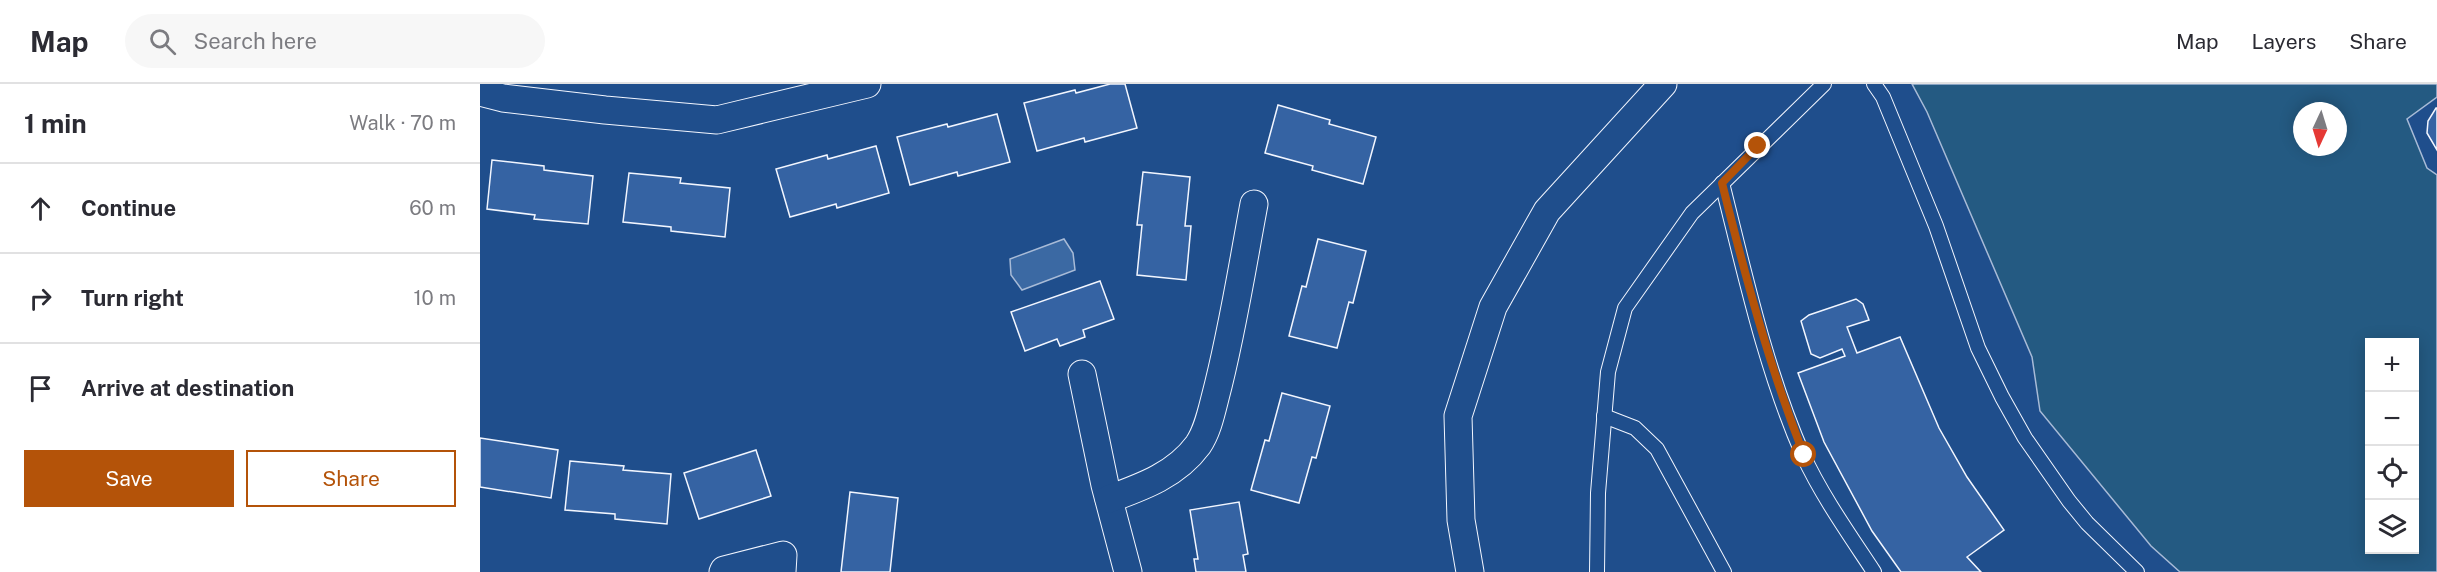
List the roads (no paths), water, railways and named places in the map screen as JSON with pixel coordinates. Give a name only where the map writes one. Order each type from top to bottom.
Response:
[{"type":"street","points":[[480,93],[503,98],[605,110],[717,120],[867,84]]},
{"type":"street","points":[[1470,572],[1461,520],[1458,416],[1493,307],[1547,211],[1663,84]]},
{"type":"street","points":[[1108,499],[1145,486],[1167,475],[1197,446],[1204,435],[1221,374],[1254,204]]},
{"type":"street","points":[[1082,374],[1108,499],[1128,572]]},
{"type":"street","points":[[723,572],[783,555],[782,572]]},
{"type":"lane","points":[[1597,572],[1598,493],[1608,372],[1625,308],[1692,213],[1824,84]]},
{"type":"lane","points":[[1874,84],[1883,97],[1936,226],[1978,348],[2013,418],[2086,523],[2137,572]]},
{"type":"lane","points":[[1722,183],[1754,310],[1789,418],[1804,455],[1826,498],[1874,572]]},
{"type":"lane","points":[[1604,416],[1635,428],[1657,449],[1724,572]]}]
